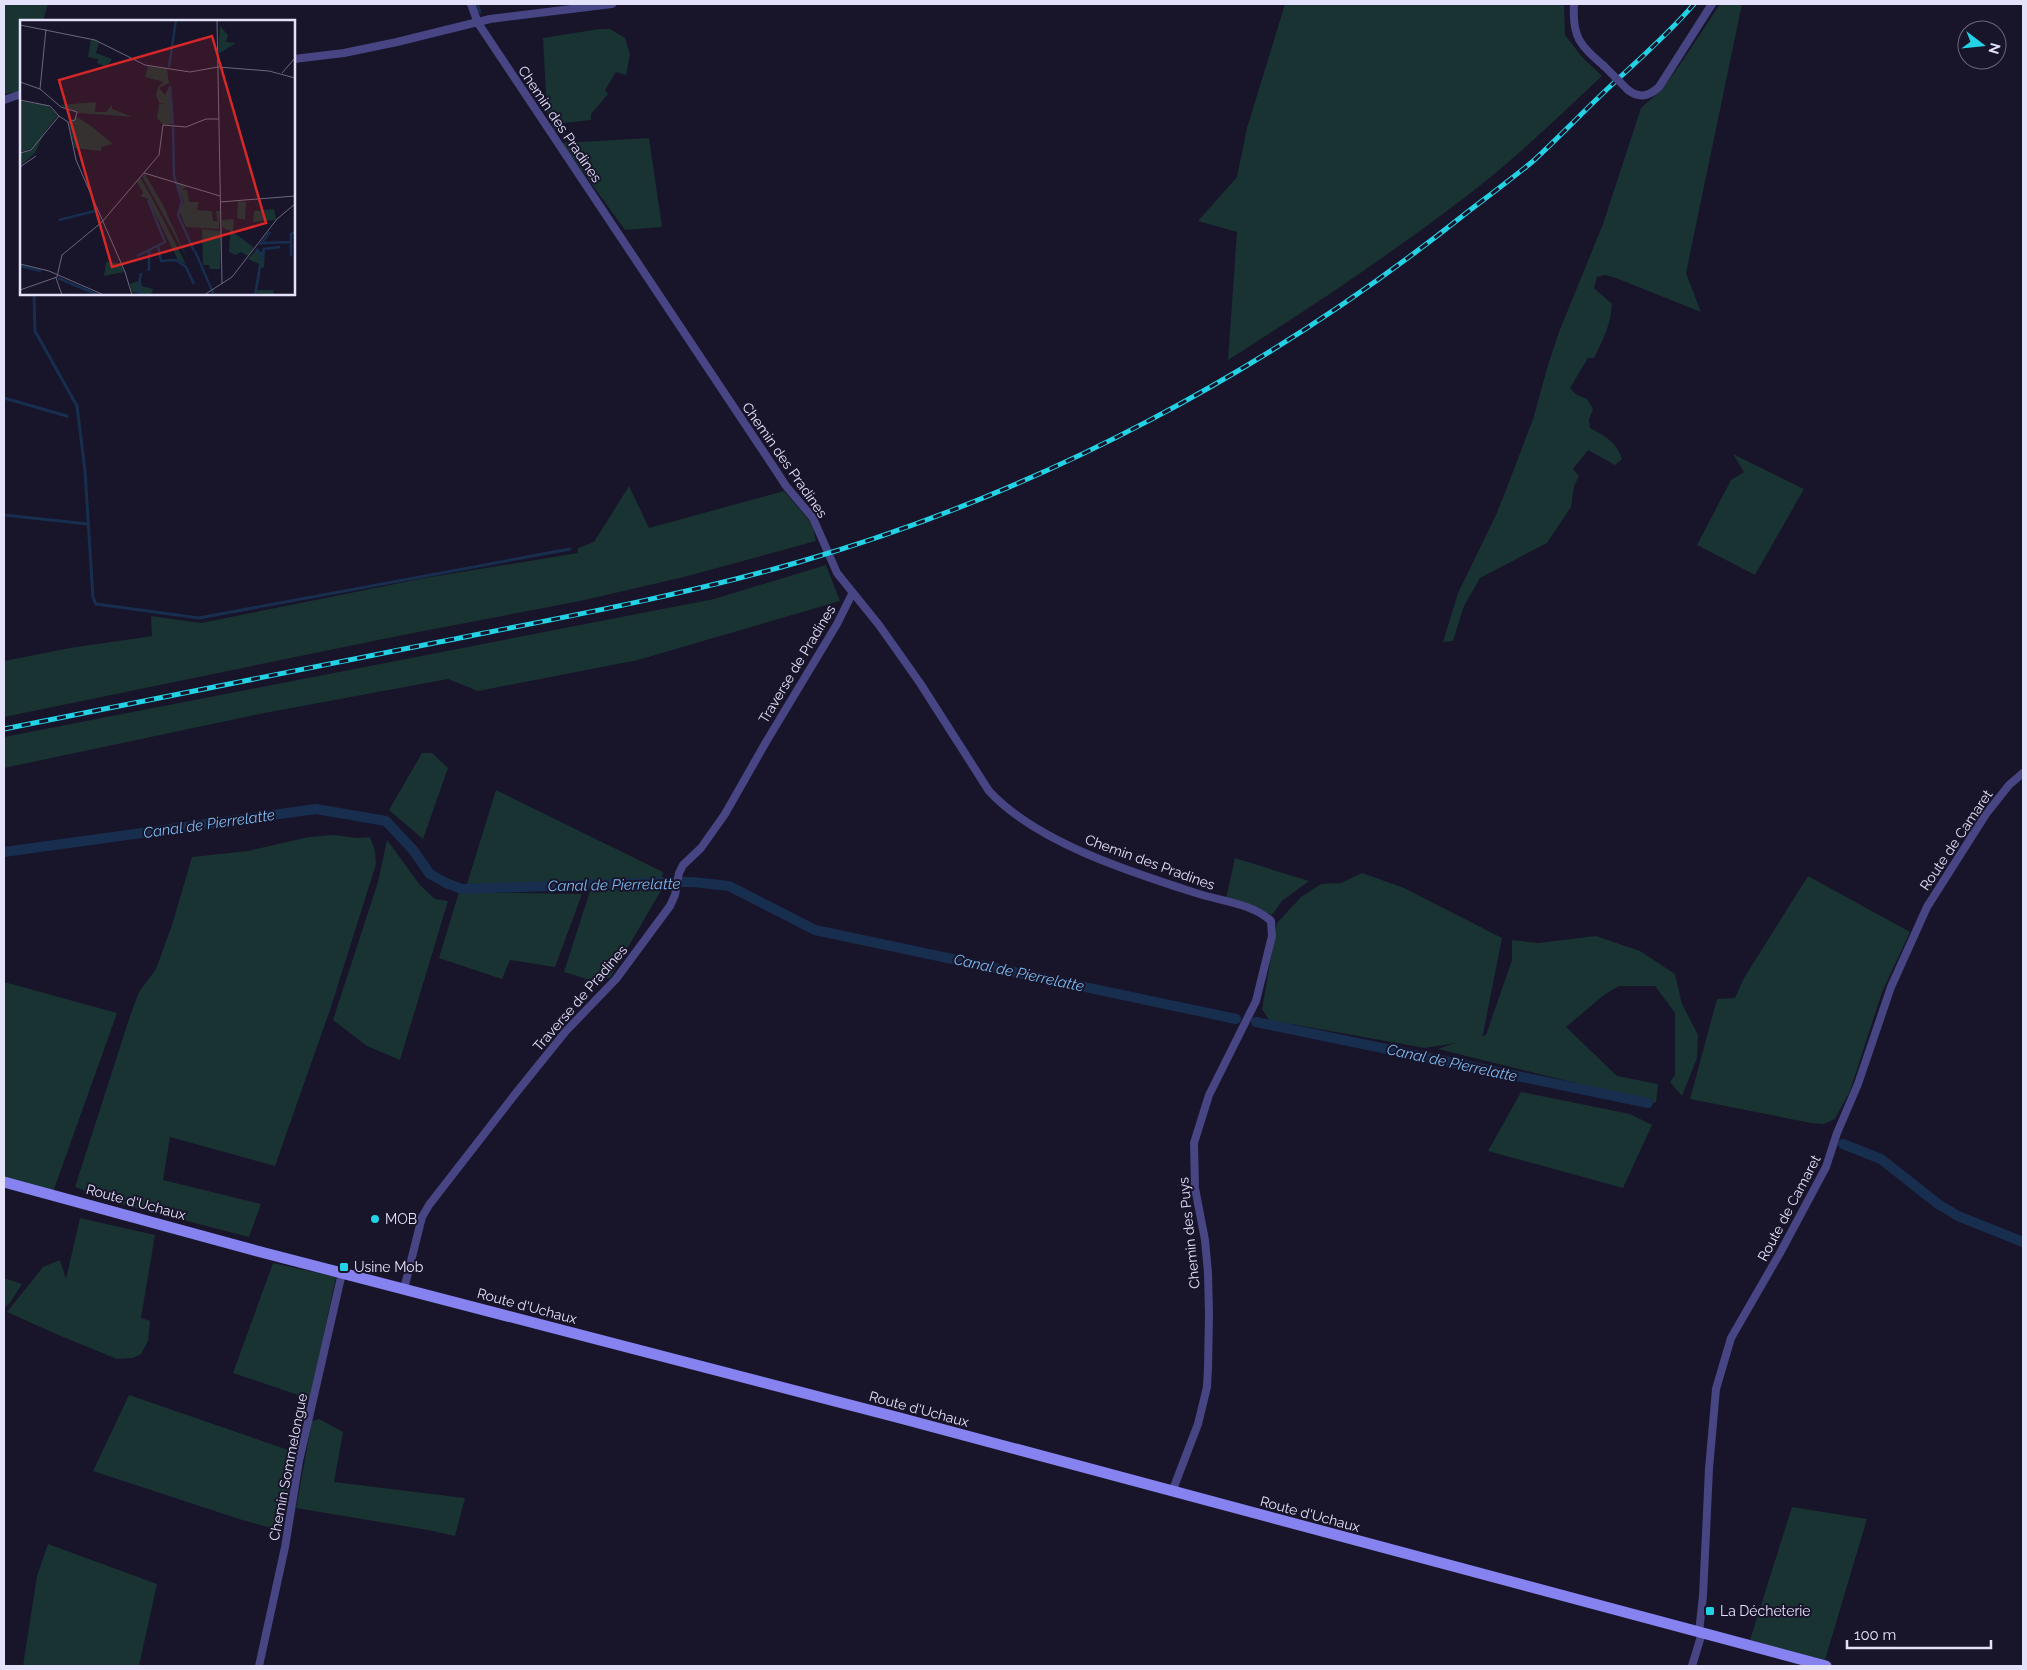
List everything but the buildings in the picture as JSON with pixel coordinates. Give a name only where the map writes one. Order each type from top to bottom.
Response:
[{"type":"main road","name":"Route d'Uchaux","points":[[4,1182],[342,1273],[900,1418],[1826,1666]]},
{"type":"street","name":"Chemin des Pradines","points":[[471,4],[478,23],[779,475],[813,518],[821,533],[832,564],[852,594],[879,625],[920,683],[988,791],[1013,814],[1083,852],[1198,894],[1256,910],[1271,921]]},
{"type":"street","points":[[295,59],[344,53],[490,19],[612,4]]},
{"type":"street","points":[[1574,4],[1573,23],[1582,47],[1634,95],[1641,96],[1650,94],[1659,87],[1712,4]]},
{"type":"street","points":[[4,100],[20,94]]},
{"type":"street","name":"Traverse de Pradines","points":[[404,1289],[422,1217],[429,1205],[516,1092],[566,1032],[616,979],[670,906],[677,887],[677,878],[683,865],[701,848],[726,814],[766,742],[837,624],[852,594]]},
{"type":"street","name":"Route de Camaret","points":[[1692,1666],[1700,1632],[1709,1469],[1716,1389],[1731,1338],[1780,1254],[1826,1167],[1837,1133],[1858,1084],[1891,987],[1927,907],[1986,814],[2009,785],[2023,774]]},
{"type":"street","name":"Chemin des Puys","points":[[1172,1492],[1198,1424],[1207,1387],[1210,1314],[1208,1273],[1195,1188],[1194,1144],[1209,1095],[1256,1001],[1272,936],[1271,921]]},
{"type":"street","name":"Chemin Sommelongue","points":[[259,1666],[285,1547],[299,1461],[342,1273]]},
{"type":"green space","points":[[4,4],[48,4],[43,20],[20,20],[20,91],[4,94]]},
{"type":"green space","points":[[1285,4],[1564,4],[1565,35],[1582,57],[1602,76],[1520,152],[1468,195],[1350,280],[1228,360],[1237,232],[1198,221],[1237,177],[1247,128]]},
{"type":"green space","points":[[1720,4],[1742,4],[1686,273],[1701,312],[1616,278],[1605,275],[1597,277],[1594,288],[1612,304],[1610,318],[1594,358],[1588,358],[1570,388],[1577,395],[1587,399],[1593,409],[1589,420],[1590,428],[1614,444],[1622,459],[1615,465],[1588,450],[1573,469],[1579,476],[1574,486],[1571,507],[1547,543],[1480,578],[1464,606],[1453,641],[1443,642],[1458,593],[1496,515],[1533,419],[1559,332],[1603,224],[1641,108],[1660,91],[1679,66]]},
{"type":"green space","points":[[610,29],[625,38],[630,54],[626,75],[616,72],[605,90],[608,94],[591,114],[591,120],[563,123],[554,130],[547,113],[543,38]]},
{"type":"green space","points":[[649,138],[662,227],[625,230],[562,143]]},
{"type":"green space","points":[[1733,454],[1804,489],[1755,575],[1697,545],[1731,480],[1744,472]]},
{"type":"green space","points":[[629,486],[649,528],[784,491],[812,524],[816,541],[684,577],[580,601],[398,636],[4,717],[4,661],[70,648],[152,636],[151,616],[201,623],[425,578],[578,553],[578,548],[594,542]]},
{"type":"green space","points":[[826,565],[840,601],[638,660],[478,691],[448,679],[259,714],[4,768],[4,737],[714,599]]},
{"type":"green space","points":[[422,753],[432,753],[448,768],[423,839],[389,810]]},
{"type":"green space","points":[[496,790],[663,872],[661,880],[467,884]]},
{"type":"green space","points":[[334,835],[357,838],[370,837],[375,851],[376,864],[331,1007],[275,1166],[170,1137],[163,1180],[261,1204],[249,1237],[113,1202],[75,1187],[130,1016],[139,992],[156,969],[172,925],[192,857],[248,851],[309,837]]},
{"type":"green space","points":[[387,840],[420,885],[435,899],[448,901],[400,1060],[367,1046],[333,1020],[378,882]]},
{"type":"green space","points":[[1235,858],[1309,881],[1282,901],[1272,915],[1254,906],[1226,899]]},
{"type":"green space","points":[[1362,873],[1404,888],[1502,938],[1483,1034],[1481,1036],[1486,1035],[1512,960],[1512,940],[1538,943],[1596,936],[1640,951],[1675,974],[1682,1004],[1698,1035],[1697,1058],[1682,1096],[1670,1082],[1675,1075],[1675,1013],[1655,986],[1619,986],[1604,995],[1566,1027],[1617,1076],[1658,1084],[1656,1103],[1438,1049],[1455,1043],[1425,1048],[1269,1020],[1262,1009],[1277,923],[1301,897],[1321,884],[1341,883]]},
{"type":"green space","points":[[1808,876],[1910,932],[1882,992],[1850,1091],[1835,1119],[1824,1124],[1690,1099],[1717,999],[1735,998],[1744,978]]},
{"type":"green space","points":[[663,887],[610,978],[587,979],[564,972],[590,891]]},
{"type":"green space","points":[[459,892],[582,894],[555,967],[510,960],[502,979],[439,958]]},
{"type":"green space","points":[[4,982],[117,1013],[53,1192],[4,1178]]},
{"type":"green space","points":[[1521,1092],[1630,1114],[1652,1125],[1623,1188],[1488,1151]]},
{"type":"green space","points":[[80,1218],[155,1235],[141,1318],[150,1321],[148,1341],[141,1354],[133,1358],[117,1359],[7,1312],[43,1267],[60,1260],[66,1279]]},
{"type":"green space","points":[[273,1263],[336,1277],[310,1399],[233,1373]]},
{"type":"green space","points":[[4,1278],[22,1284],[4,1308]]},
{"type":"green space","points":[[129,1395],[297,1453],[282,1526],[271,1528],[239,1519],[93,1471]]},
{"type":"green space","points":[[319,1419],[343,1432],[334,1482],[465,1498],[455,1536],[296,1508],[312,1421]]},
{"type":"green space","points":[[1792,1507],[1867,1519],[1825,1660],[1750,1640]]},
{"type":"green space","points":[[48,1544],[157,1584],[139,1666],[23,1666],[37,1576]]},
{"type":"waterway","points":[[477,4],[480,12]]},
{"type":"waterway","points":[[34,295],[35,331],[77,406],[85,471],[93,598],[96,604],[199,618],[570,549]]},
{"type":"waterway","points":[[4,398],[67,416]]},
{"type":"waterway","points":[[4,515],[88,524]]},
{"type":"waterway","name":"Canal de Pierrelatte","points":[[4,852],[316,809],[386,821],[413,850],[430,874],[462,889],[666,882],[693,882],[729,886],[815,930],[1236,1019]]},
{"type":"waterway","name":"Canal de Pierrelatte","points":[[1256,1022],[1648,1103]]},
{"type":"waterway","name":"Canal de Pierrelatte","points":[[1843,1144],[1881,1159],[1938,1204],[1958,1216],[2023,1242]]},
{"type":"railway","points":[[4,729],[575,615],[755,574],[889,533],[977,500],[1064,463],[1149,421],[1232,375],[1312,325],[1390,271],[1532,162],[1660,40],[1694,4]]},
{"type":"place","name":"MOB","points":[[375,1219]]},
{"type":"place","name":"Usine Mob","points":[[344,1267]]},
{"type":"place","name":"La Décheterie","points":[[1710,1611]]}]
